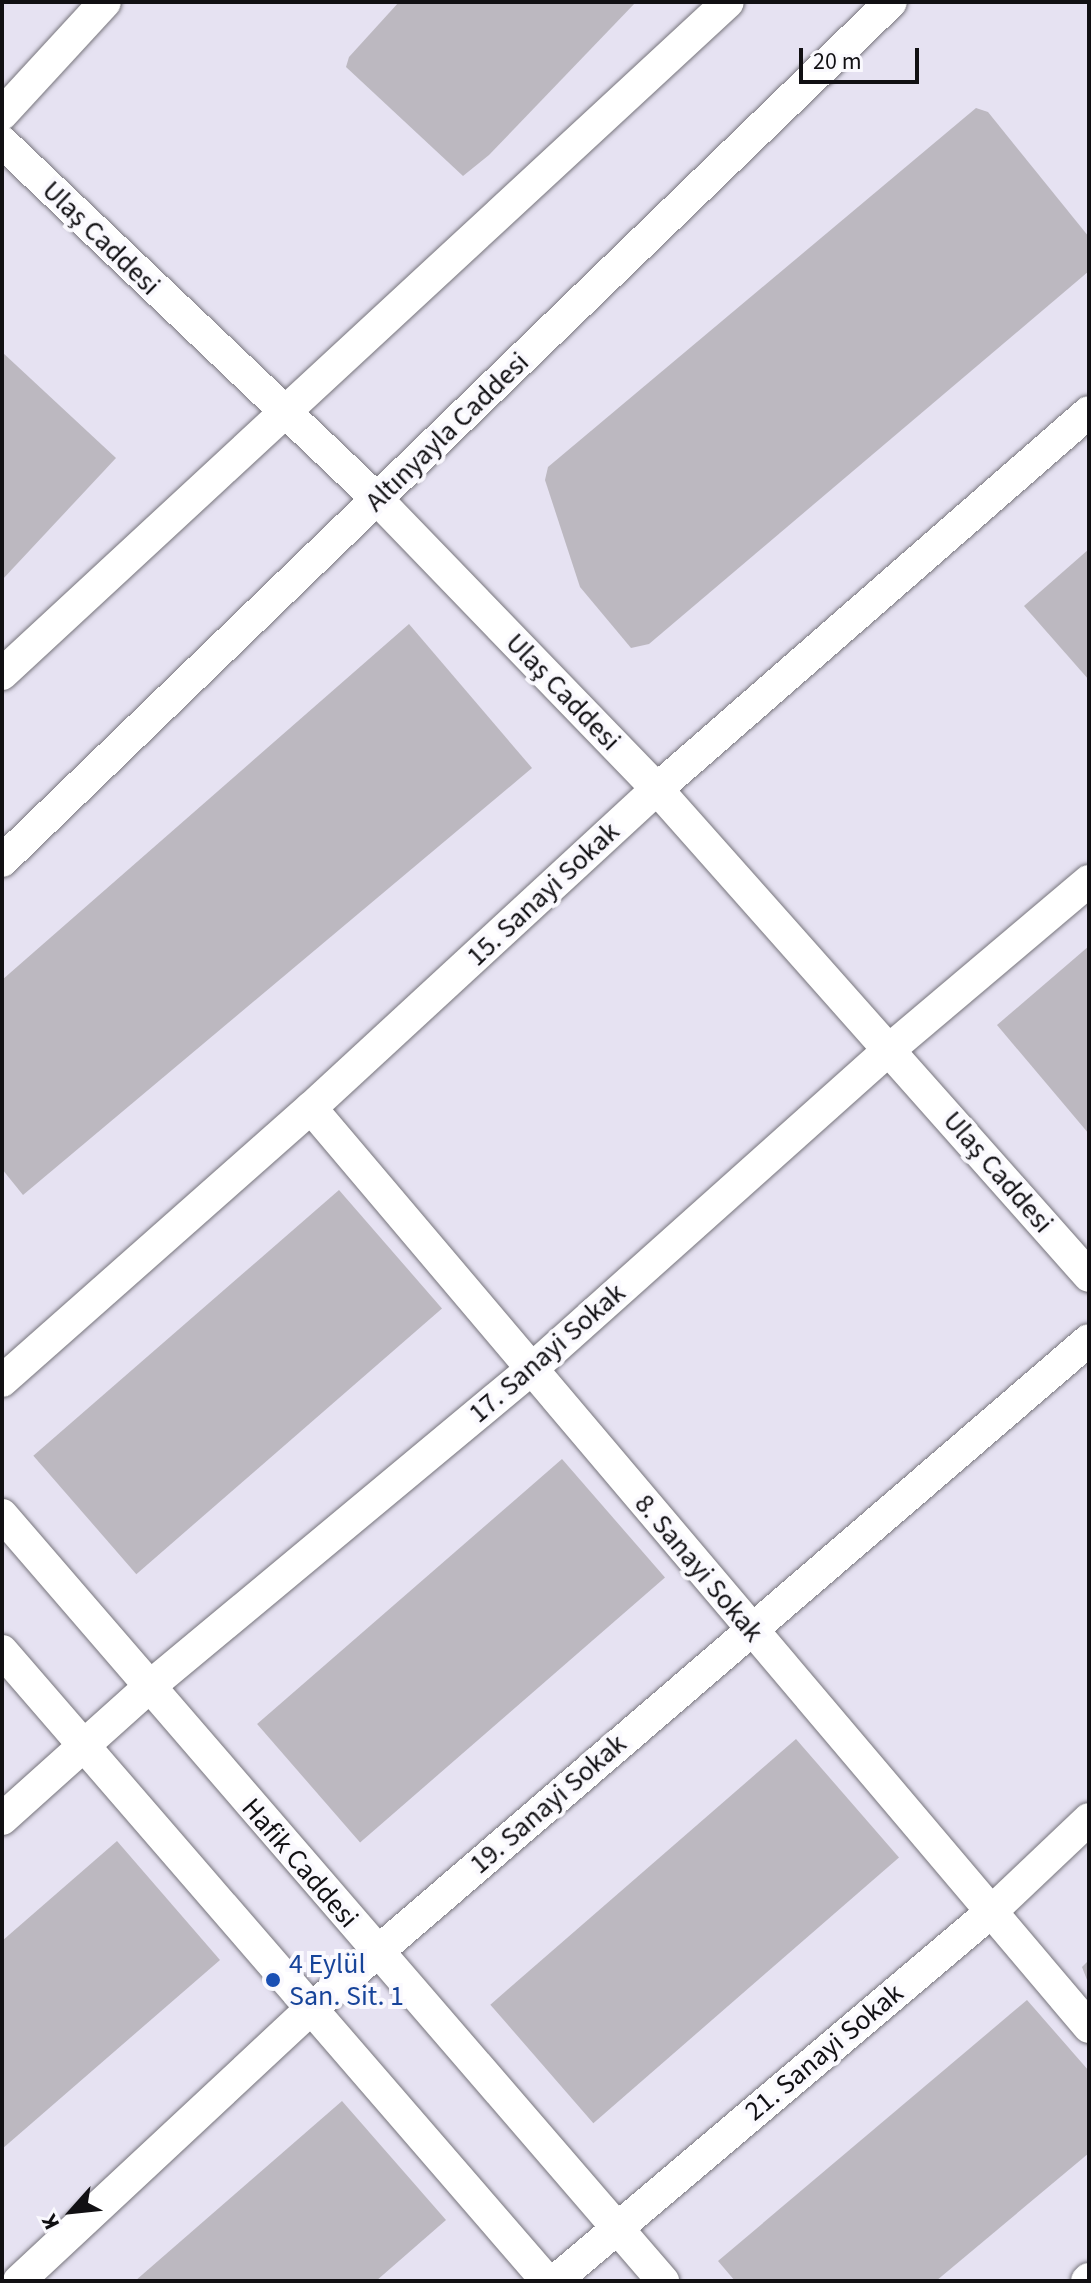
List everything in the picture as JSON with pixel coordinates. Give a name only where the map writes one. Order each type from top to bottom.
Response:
[{"type":"street","points":[[2,114],[105,2]]},
{"type":"street","points":[[2,674],[728,2]]},
{"type":"street","name":"Altınyayla Caddesi","points":[[2,861],[891,2]]},
{"type":"street","name":"Ulaş Caddesi","points":[[2,142],[283,414],[377,499],[657,789],[1089,1276]]},
{"type":"street","name":"15. Sanayi Sokak","points":[[2,1381],[311,1108],[657,789],[1089,412]]},
{"type":"street","name":"17. Sanayi Sokak","points":[[2,1819],[149,1687],[534,1367],[889,1050],[1089,881]]},
{"type":"street","name":"8. Sanayi Sokak","points":[[311,1108],[534,1367],[749,1629],[1089,2027]]},
{"type":"street","name":"19. Sanayi Sokak","points":[[19,2281],[310,2010],[749,1629],[1089,1340]]},
{"type":"street","name":"Hafik Caddesi","points":[[2,1515],[663,2281]]},
{"type":"street","points":[[2,1651],[547,2281]]},
{"type":"street","name":"21. Sanayi Sokak","points":[[555,2281],[616,2226],[991,1912],[1089,1819]]},
{"type":"shaded area","points":[[2,2],[1089,2],[1089,2281],[2,2281]]},
{"type":"building","points":[[399,2],[636,2],[489,155],[463,176],[346,67],[349,57]]},
{"type":"building","points":[[976,108],[988,112],[1089,237],[1089,271],[649,644],[631,648],[580,587],[545,480],[548,467]]},
{"type":"building","points":[[2,352],[116,458],[2,580]]},
{"type":"building","points":[[1089,549],[1089,680],[1024,606]]},
{"type":"building","points":[[409,624],[532,768],[23,1195],[2,1169],[2,980]]},
{"type":"building","points":[[1089,946],[1089,1134],[997,1025]]},
{"type":"building","points":[[339,1190],[442,1308],[136,1574],[33,1456]]},
{"type":"building","points":[[562,1459],[665,1577],[360,1843],[257,1724]]},
{"type":"building","points":[[796,1739],[899,1857],[593,2123],[490,2005]]},
{"type":"building","points":[[117,1841],[220,1960],[2,2149],[2,1941]]},
{"type":"building","points":[[1089,1960],[1089,1985],[1082,1967]]},
{"type":"building","points":[[1027,2000],[1089,2071],[1089,2153],[936,2281],[735,2281],[718,2261]]},
{"type":"building","points":[[342,2101],[446,2220],[376,2281],[135,2281]]},
{"type":"place","name":"4 Eylül San. Sit. 1","points":[[273,1980]]}]
